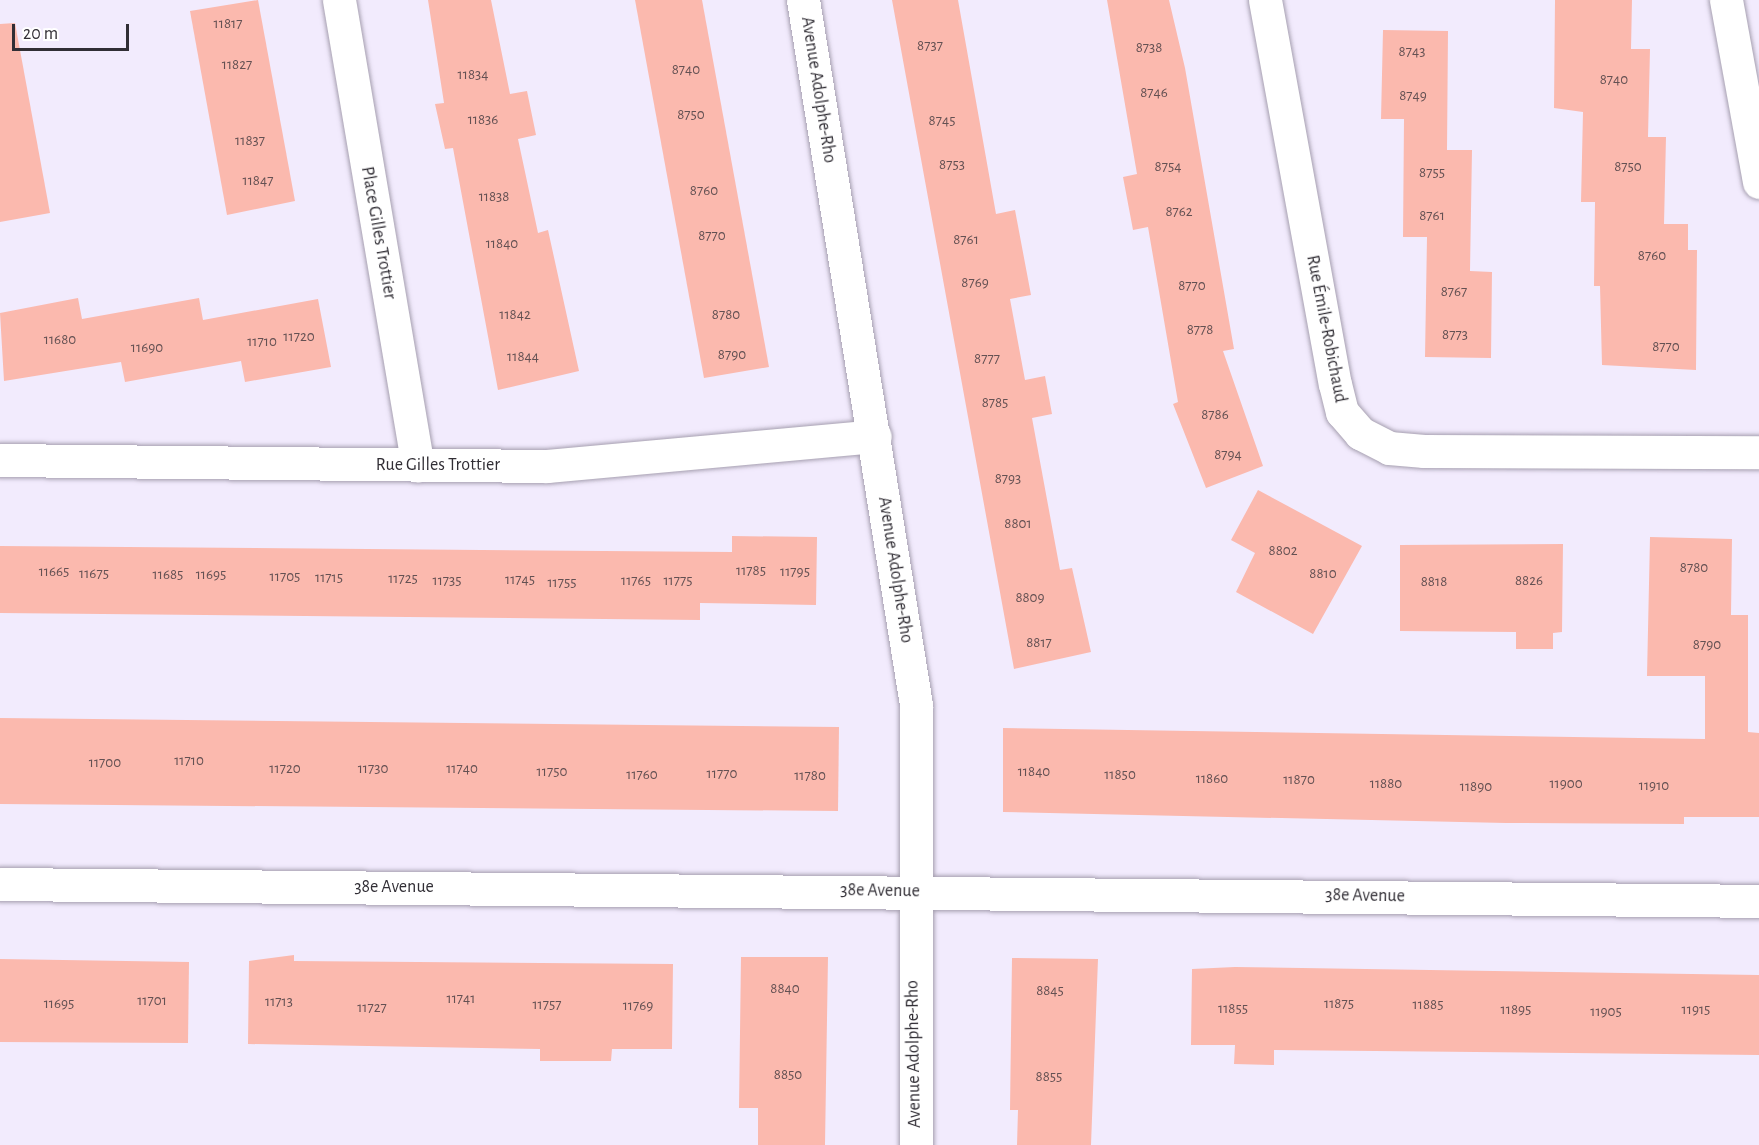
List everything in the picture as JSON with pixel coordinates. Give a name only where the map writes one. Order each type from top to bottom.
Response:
[{"type":"street","name":"Place Gilles Trottier","points":[[339,0],[418,465]]},
{"type":"street","name":"Avenue Adolphe-Rho","points":[[803,0],[875,436],[916,705],[912,891],[916,1145]]},
{"type":"street","name":"Rue Émile-Robichaud","points":[[1265,0],[1335,384],[1342,412],[1360,433],[1389,448],[1424,451],[1759,452]]},
{"type":"street","points":[[1726,0],[1759,182]]},
{"type":"street","name":"Rue Gilles Trottier","points":[[0,460],[418,465],[665,459],[875,436]]},
{"type":"street","name":"38e Avenue","points":[[0,884],[912,891],[1759,901]]},
{"type":"building","points":[[258,0],[295,201],[227,215],[190,11]]},
{"type":"building","points":[[428,0],[491,0],[510,94],[527,91],[536,135],[518,139],[538,233],[548,230],[579,371],[498,390],[453,148],[445,149],[435,104],[444,103]]},
{"type":"building","points":[[635,0],[702,0],[769,367],[704,378]]},
{"type":"building","points":[[892,0],[958,0],[996,214],[1015,210],[1031,295],[1010,299],[1025,380],[1045,376],[1052,414],[1032,418],[1060,570],[1072,568],[1091,652],[1014,669]]},
{"type":"building","points":[[1107,0],[1169,0],[1185,68],[1234,349],[1223,351],[1263,466],[1206,488],[1173,404],[1178,402],[1148,227],[1133,230],[1123,177],[1137,174]]},
{"type":"building","points":[[1555,0],[1632,0],[1631,49],[1650,49],[1648,137],[1666,137],[1664,224],[1688,224],[1688,250],[1697,250],[1696,370],[1602,365],[1600,286],[1594,286],[1595,202],[1581,202],[1583,112],[1554,108]]},
{"type":"building","points":[[15,23],[50,213],[0,222],[0,24]]},
{"type":"building","points":[[1383,30],[1448,31],[1447,150],[1472,150],[1470,271],[1492,272],[1491,358],[1425,357],[1427,237],[1403,237],[1404,119],[1381,119]]},
{"type":"building","points":[[78,298],[82,319],[199,298],[203,320],[318,299],[331,367],[245,382],[241,361],[125,382],[121,362],[4,381],[0,313]]},
{"type":"building","points":[[1258,490],[1362,546],[1313,634],[1236,592],[1255,553],[1231,540]]},
{"type":"building","points":[[732,536],[817,537],[816,605],[700,603],[700,620],[0,613],[0,546],[732,552]]},
{"type":"building","points":[[1650,537],[1732,539],[1731,615],[1748,615],[1748,732],[1759,733],[1759,817],[1684,817],[1684,824],[1506,823],[1003,812],[1003,728],[1705,739],[1705,676],[1647,676]]},
{"type":"building","points":[[1563,544],[1562,632],[1553,633],[1553,649],[1516,649],[1516,632],[1400,631],[1400,545]]},
{"type":"building","points":[[0,718],[839,727],[838,811],[0,804]]},
{"type":"building","points":[[294,955],[294,961],[673,964],[672,1049],[612,1049],[611,1061],[540,1061],[540,1049],[248,1044],[249,961]]},
{"type":"building","points":[[741,957],[828,957],[825,1145],[758,1145],[758,1108],[739,1108]]},
{"type":"building","points":[[1012,958],[1098,959],[1091,1145],[1017,1145],[1018,1110],[1010,1110]]},
{"type":"building","points":[[0,959],[189,962],[188,1043],[0,1042]]},
{"type":"building","points":[[1235,967],[1759,975],[1759,1055],[1274,1050],[1274,1065],[1234,1064],[1235,1045],[1191,1045],[1192,969]]}]
